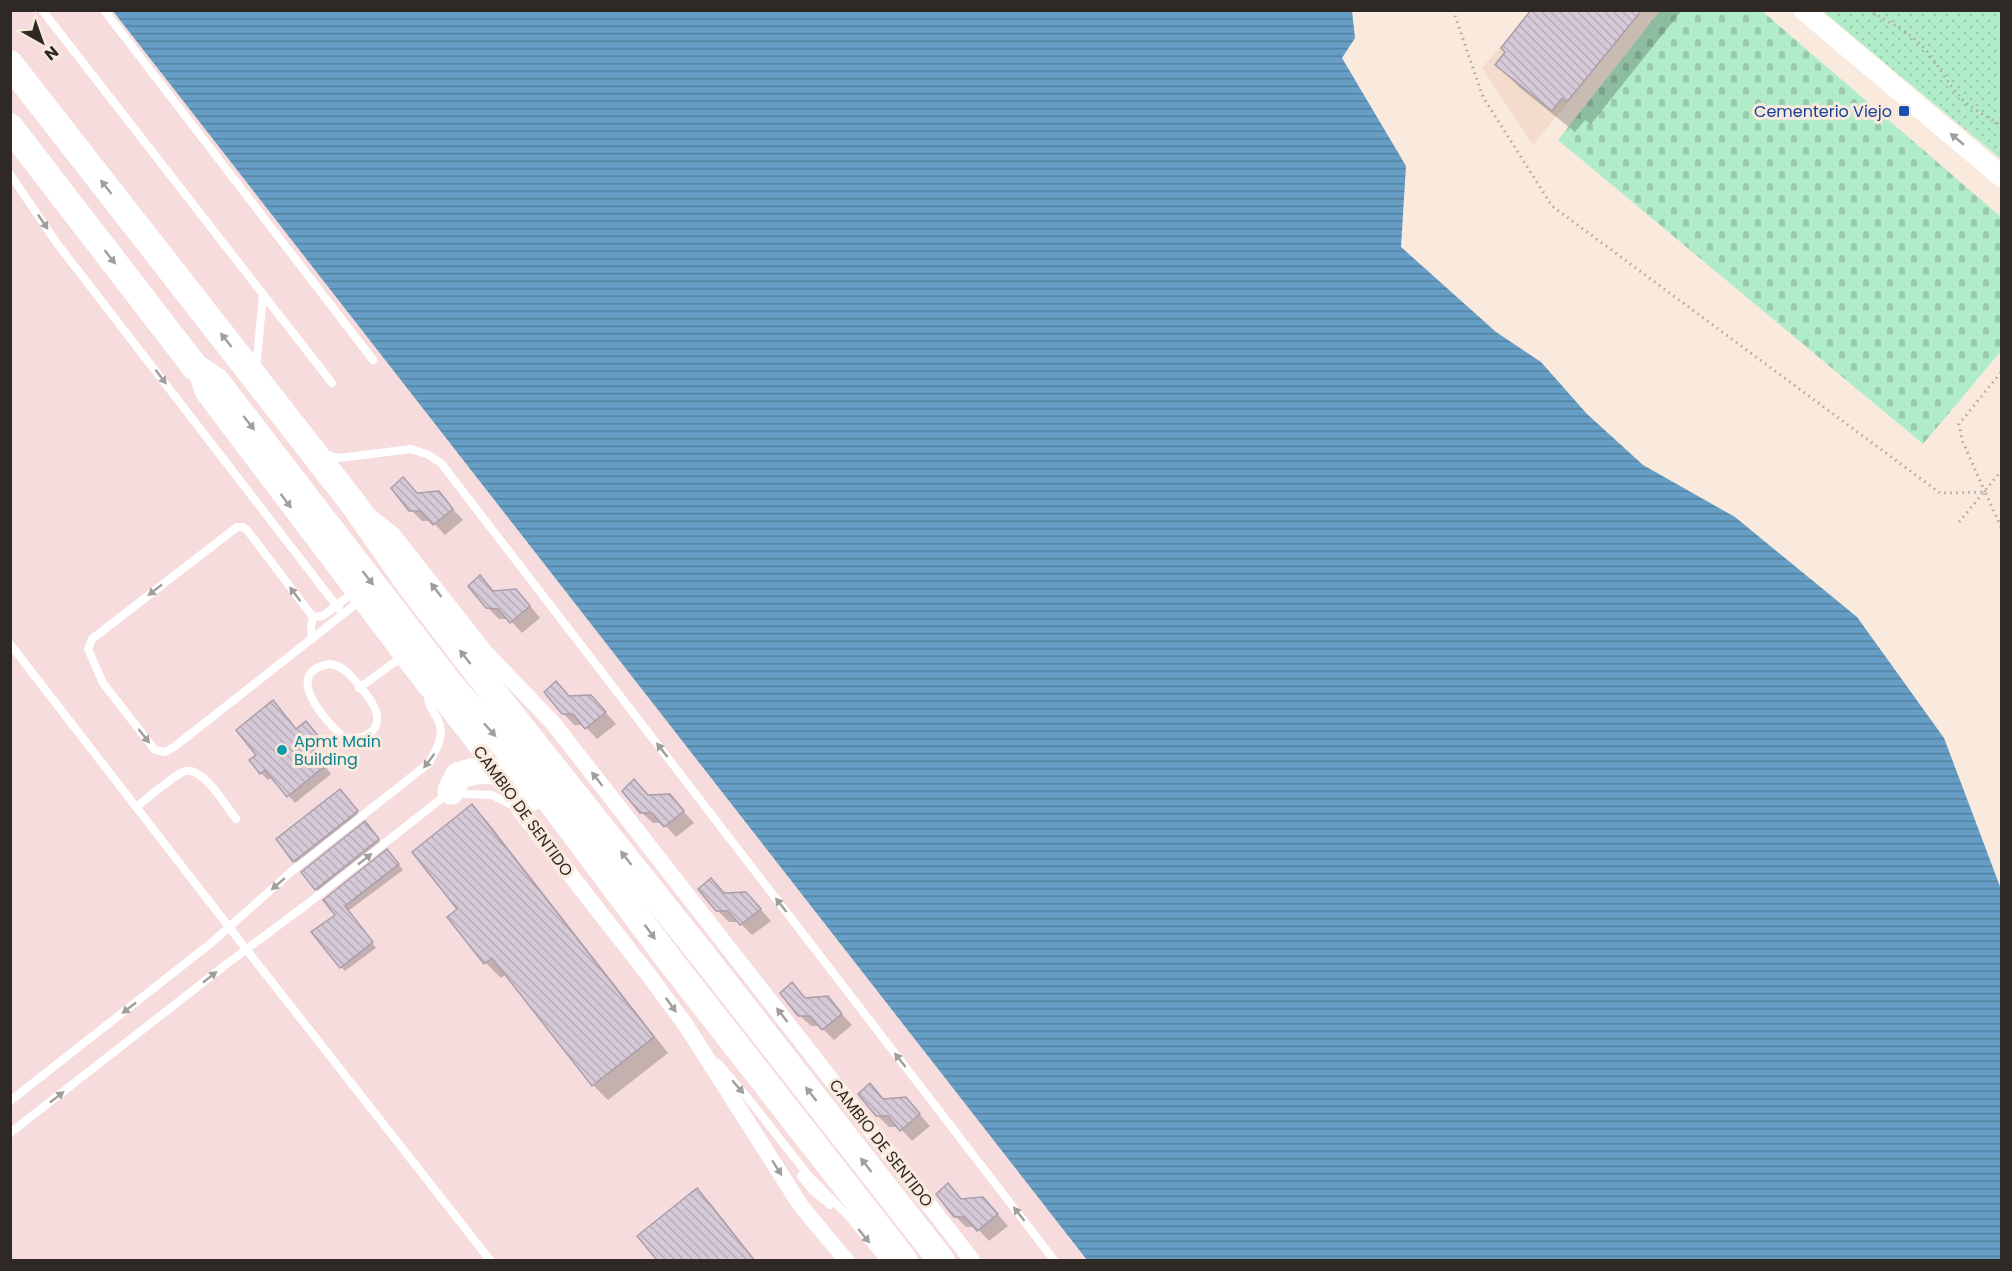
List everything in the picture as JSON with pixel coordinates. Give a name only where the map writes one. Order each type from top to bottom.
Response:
[{"type":"main road","points":[[10,64],[352,502],[411,586],[477,672],[941,1260]]},
{"type":"main road","points":[[10,127],[195,367],[216,381],[452,687],[531,775],[671,962],[904,1260]]},
{"type":"main road","points":[[451,791],[458,776],[471,771],[495,771],[509,775],[520,783],[592,875],[629,905]]},
{"type":"street","points":[[1804,10],[2001,177]]},
{"type":"street","name":"CAMBIO DE SENTIDO","points":[[195,367],[203,393],[426,688],[441,701],[514,795],[519,809],[651,978],[687,1027],[801,1206],[846,1260]]},
{"type":"street","name":"CAMBIO DE SENTIDO","points":[[352,502],[393,535],[485,652],[553,723],[972,1260]]},
{"type":"lane","points":[[42,10],[333,383]]},
{"type":"lane","points":[[104,10],[373,360]]},
{"type":"lane","points":[[10,174],[56,242],[343,614]]},
{"type":"lane","points":[[255,378],[263,295]]},
{"type":"lane","points":[[299,434],[310,446],[324,454],[339,458],[411,449],[427,454],[441,463],[1054,1260]]},
{"type":"lane","points":[[237,526],[247,530],[308,613],[314,617],[323,616],[337,605],[358,596],[343,614],[165,752],[155,750],[103,683],[88,649],[92,639],[237,526]]},
{"type":"lane","points":[[312,639],[311,628],[314,617]]},
{"type":"lane","points":[[10,644],[490,1260]]},
{"type":"lane","points":[[359,688],[403,656]]},
{"type":"lane","points":[[330,664],[345,670],[359,688],[372,704],[377,718],[372,732],[358,740],[351,740],[338,732],[313,701],[307,691],[307,683],[315,669],[330,664]]},
{"type":"lane","points":[[10,1101],[210,944],[292,872],[429,763],[440,744],[441,735],[436,718],[428,705],[426,688]]},
{"type":"lane","points":[[136,807],[181,772],[194,771],[204,778],[236,819]]},
{"type":"lane","points":[[10,1133],[246,949],[306,906],[451,791],[492,795],[519,809]]},
{"type":"lane","points":[[687,1027],[808,1175],[850,1218],[884,1260]]},
{"type":"path","points":[[1453,10],[1483,97],[1552,206],[1940,493],[1985,492]]},
{"type":"path","points":[[1868,10],[1890,22],[1924,48],[1960,97],[1976,112],[2001,127]]},
{"type":"path","points":[[2001,371],[1959,424],[1962,440],[2001,529]]},
{"type":"path","points":[[1959,522],[2001,470]]},
{"type":"shaded area","points":[[10,11],[113,11],[1087,1260],[11,1260]]},
{"type":"shaded area","points":[[1531,11],[1642,11],[1533,145],[1482,68]]},
{"type":"green space","points":[[1660,11],[1762,11],[2001,217],[2001,351],[1923,444],[1558,140]]},
{"type":"green space","points":[[1823,11],[2001,11],[2001,159],[1899,75]]},
{"type":"water","points":[[113,11],[1352,11],[1355,38],[1342,58],[1406,166],[1401,247],[1496,332],[1541,362],[1587,414],[1643,465],[1735,517],[1857,617],[1944,738],[2001,889],[2001,1260],[1087,1260]]},
{"type":"building","points":[[1531,10],[1642,10],[1567,102],[1562,98],[1552,111],[1495,65],[1505,52],[1501,48]]},
{"type":"building","points":[[403,477],[417,493],[439,491],[453,509],[433,525],[421,511],[409,511],[391,488]]},
{"type":"building","points":[[480,575],[493,591],[516,589],[530,606],[510,623],[498,609],[486,608],[468,586]]},
{"type":"building","points":[[556,681],[569,696],[591,695],[606,712],[585,729],[573,714],[562,714],[544,692]]},
{"type":"building","name":"Apmt Main Building","points":[[273,700],[296,729],[306,721],[319,737],[309,745],[325,766],[287,797],[265,770],[260,774],[249,760],[256,755],[236,730]]},
{"type":"building","points":[[634,779],[648,795],[670,794],[684,811],[664,827],[652,813],[640,813],[622,791]]},
{"type":"building","points":[[340,789],[358,811],[293,862],[276,839]]},
{"type":"building","points":[[472,804],[654,1037],[592,1086],[492,958],[484,964],[447,917],[457,909],[412,852]]},
{"type":"building","points":[[365,821],[379,839],[315,890],[301,872]]},
{"type":"building","points":[[387,849],[399,864],[345,906],[373,942],[340,968],[311,932],[335,915],[323,900]]},
{"type":"building","points":[[711,878],[724,893],[746,892],[761,909],[740,925],[728,911],[716,911],[698,889]]},
{"type":"building","points":[[792,982],[805,998],[828,996],[842,1014],[822,1030],[810,1016],[798,1016],[780,993]]},
{"type":"building","points":[[870,1083],[883,1099],[906,1097],[920,1114],[900,1131],[888,1116],[876,1116],[858,1094]]},
{"type":"building","points":[[948,1183],[961,1199],[983,1197],[998,1214],[977,1231],[965,1217],[954,1217],[936,1194]]},
{"type":"building","points":[[697,1188],[754,1260],[657,1260],[637,1236]]},
{"type":"place","name":"Cementerio Viejo","points":[[1904,111]]},
{"type":"place","name":"Apmt Main Building","points":[[282,750]]}]
